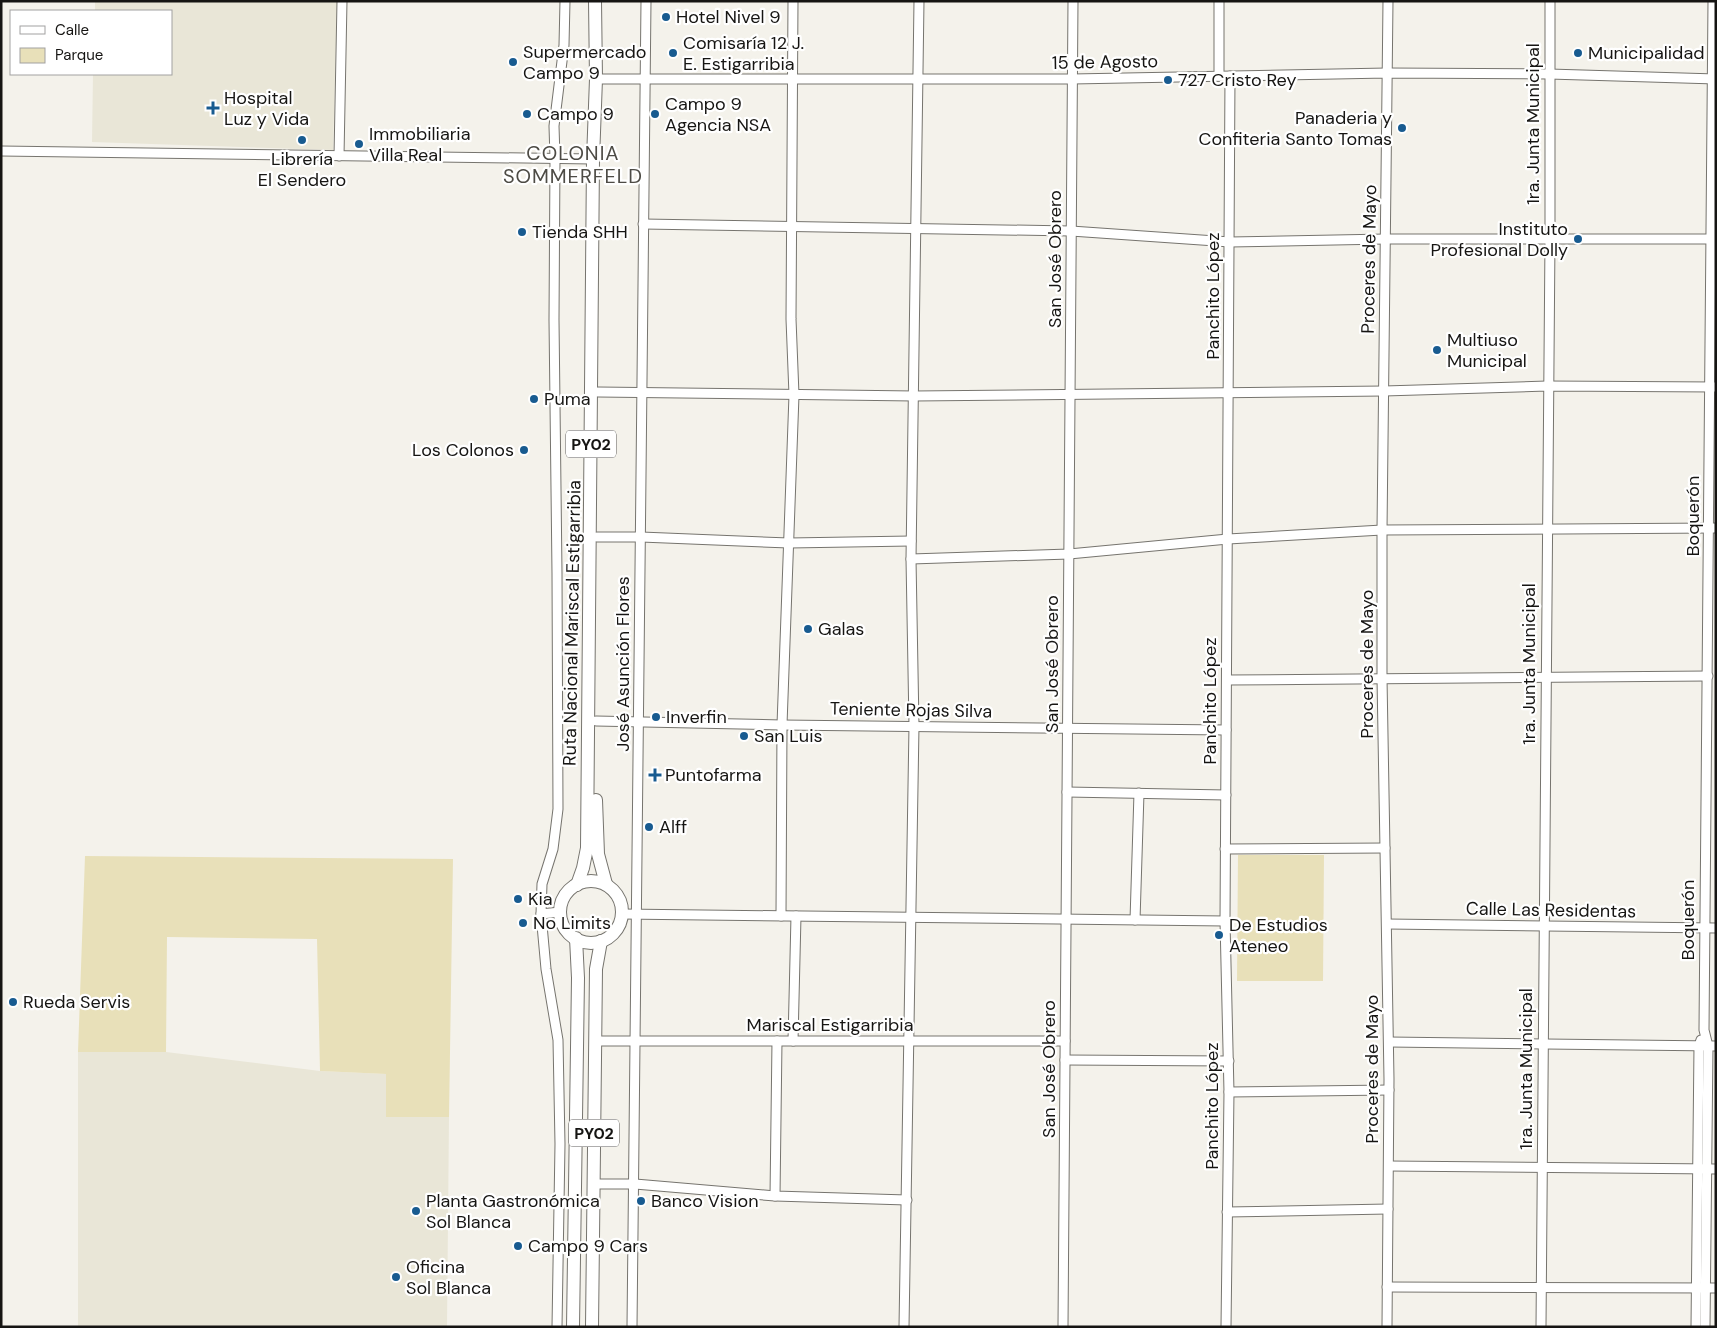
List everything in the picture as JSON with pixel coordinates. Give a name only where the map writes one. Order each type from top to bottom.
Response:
[{"type":"highway","name":"Ruta Nacional Mariscal Estigarribia","points":[[577,885],[587,848],[593,159],[596,79],[595,1]]},
{"type":"highway","name":"Ruta Nacional Mariscal Estigarribia","points":[[603,1],[598,392],[596,815],[598,854],[606,884]]},
{"type":"highway","points":[[577,885],[591,880],[606,884]]},
{"type":"highway","name":"PY02","points":[[606,884],[617,895],[621,904],[622,914]]},
{"type":"highway","name":"PY02","points":[[560,912],[564,896],[577,885]]},
{"type":"highway","points":[[560,912],[564,927],[569,933],[576,938],[588,942],[601,941],[615,930],[622,914]]},
{"type":"highway","name":"PY02","points":[[574,1327],[578,987],[576,938]]},
{"type":"highway","name":"PY02","points":[[592,1327],[596,969],[601,941]]},
{"type":"street","points":[[339,156],[342,1]]},
{"type":"street","points":[[556,1327],[560,1144],[558,1040],[546,969],[541,914],[542,884],[553,849],[558,809],[554,126],[564,45],[566,1]]},
{"type":"street","name":"José Asunción Flores","points":[[632,1327],[646,1]]},
{"type":"street","points":[[781,916],[782,725],[794,394],[791,319],[793,1]]},
{"type":"street","points":[[904,1327],[914,726],[911,541],[919,1]]},
{"type":"street","name":"San José Obrero","points":[[1063,1327],[1073,1]]},
{"type":"street","points":[[1218,1],[1219,76]]},
{"type":"street","name":"Proceres de Mayo","points":[[1387,1327],[1389,1042],[1382,678],[1382,530],[1388,1]]},
{"type":"street","name":"1ra. Junta Municipal","points":[[1541,1327],[1546,528],[1550,239],[1550,1]]},
{"type":"street","name":"Boquerón","points":[[1696,1327],[1701,1288],[1707,1169],[1707,1046],[1704,1030],[1704,928],[1712,528],[1713,1]]},
{"type":"street","name":"15 de Agosto","points":[[602,79],[1072,79],[1387,73],[1549,74],[1714,79]]},
{"type":"street","name":"Panchito López","points":[[1226,1327],[1229,1061],[1225,921],[1230,76]]},
{"type":"street","points":[[1,151],[593,159]]},
{"type":"street","points":[[643,224],[1071,231],[1230,242],[1714,239]]},
{"type":"street","points":[[598,392],[914,396],[1384,391],[1548,386],[1713,387]]},
{"type":"street","points":[[911,559],[1069,554],[1228,538],[1382,530],[1712,528]]},
{"type":"street","points":[[597,538],[641,537],[789,543],[911,541]]},
{"type":"street","points":[[1227,680],[1708,676]]},
{"type":"street","name":"Teniente Rojas Silva","points":[[596,721],[1226,730]]},
{"type":"street","points":[[1067,792],[1226,795]]},
{"type":"street","points":[[1135,920],[1139,793]]},
{"type":"street","points":[[1226,849],[1385,848]]},
{"type":"street","points":[[541,914],[560,912]]},
{"type":"street","points":[[622,914],[1225,921]]},
{"type":"street","points":[[793,1041],[796,916]]},
{"type":"street","name":"Calle Las Residentas","points":[[1387,924],[1716,928]]},
{"type":"street","name":"Mariscal Estigarribia","points":[[596,1040],[1065,1041]]},
{"type":"street","points":[[775,1196],[777,1041]]},
{"type":"street","points":[[1389,1042],[1707,1046]]},
{"type":"street","points":[[1065,1060],[1229,1061]]},
{"type":"street","points":[[1229,1092],[1389,1090]]},
{"type":"street","points":[[1389,1166],[1707,1169]]},
{"type":"street","points":[[594,1184],[635,1184],[775,1196],[907,1200]]},
{"type":"street","points":[[1227,1212],[1388,1210]]},
{"type":"street","points":[[1388,1287],[1716,1288]]},
{"type":"street","name":"Boquerón","points":[[1701,1288],[1706,1327]]},
{"type":"shaded area","name":"Hospital Luz y Vida","points":[[95,1],[337,1],[333,150],[92,142],[93,75],[172,75],[172,10],[95,10]]},
{"type":"shaded area","points":[[78,1052],[166,1052],[320,1071],[386,1074],[387,1117],[449,1117],[447,1327],[78,1327]]},
{"type":"green space","points":[[1238,855],[1324,855],[1323,981],[1237,981]]},
{"type":"green space","points":[[85,856],[453,859],[449,1117],[386,1117],[386,1074],[320,1071],[317,939],[167,937],[166,1052],[78,1052]]},
{"type":"place","name":"Hotel Nivel 9","points":[[666,17]]},
{"type":"place","name":"Comisaría 12 J. E. Estigarribia","points":[[673,53]]},
{"type":"place","name":"Municipalidad","points":[[1578,53]]},
{"type":"place","name":"Supermercado Campo 9","points":[[513,62]]},
{"type":"place","name":"727 Cristo Rey","points":[[1168,80]]},
{"type":"place","name":"Hospital Luz y Vida","points":[[213,108]]},
{"type":"place","name":"Campo 9","points":[[527,114]]},
{"type":"place","name":"Campo 9 Agencia NSA","points":[[655,114]]},
{"type":"place","name":"Panaderia y Confiteria Santo Tomas","points":[[1402,128]]},
{"type":"place","name":"Librería El Sendero","points":[[302,140]]},
{"type":"place","name":"Immobiliaria Villa Real","points":[[359,144]]},
{"type":"place","name":"Tienda SHH","points":[[522,232]]},
{"type":"place","name":"Instituto Profesional Dolly","points":[[1578,239]]},
{"type":"place","name":"Multiuso Municipal","points":[[1437,350]]},
{"type":"place","name":"Puma","points":[[534,399]]},
{"type":"place","name":"Los Colonos","points":[[524,450]]},
{"type":"place","name":"Galas","points":[[808,629]]},
{"type":"place","name":"Inverfin","points":[[656,717]]},
{"type":"place","name":"San Luis","points":[[744,736]]},
{"type":"place","name":"Puntofarma","points":[[655,775]]},
{"type":"place","name":"Alff","points":[[649,827]]},
{"type":"place","name":"Kia","points":[[518,899]]},
{"type":"place","name":"No Limits","points":[[523,923]]},
{"type":"place","name":"De Estudios Ateneo","points":[[1219,935]]},
{"type":"place","name":"Rueda Servis","points":[[13,1002]]},
{"type":"place","name":"Banco Vision","points":[[641,1201]]},
{"type":"place","name":"Planta Gastronómica Sol Blanca","points":[[416,1211]]},
{"type":"place","name":"Campo 9 Cars","points":[[518,1246]]},
{"type":"place","name":"Oficina Sol Blanca","points":[[396,1277]]},
{"type":"district","name":"COLONIA SOMMERFELD","points":[[573,164]]}]
